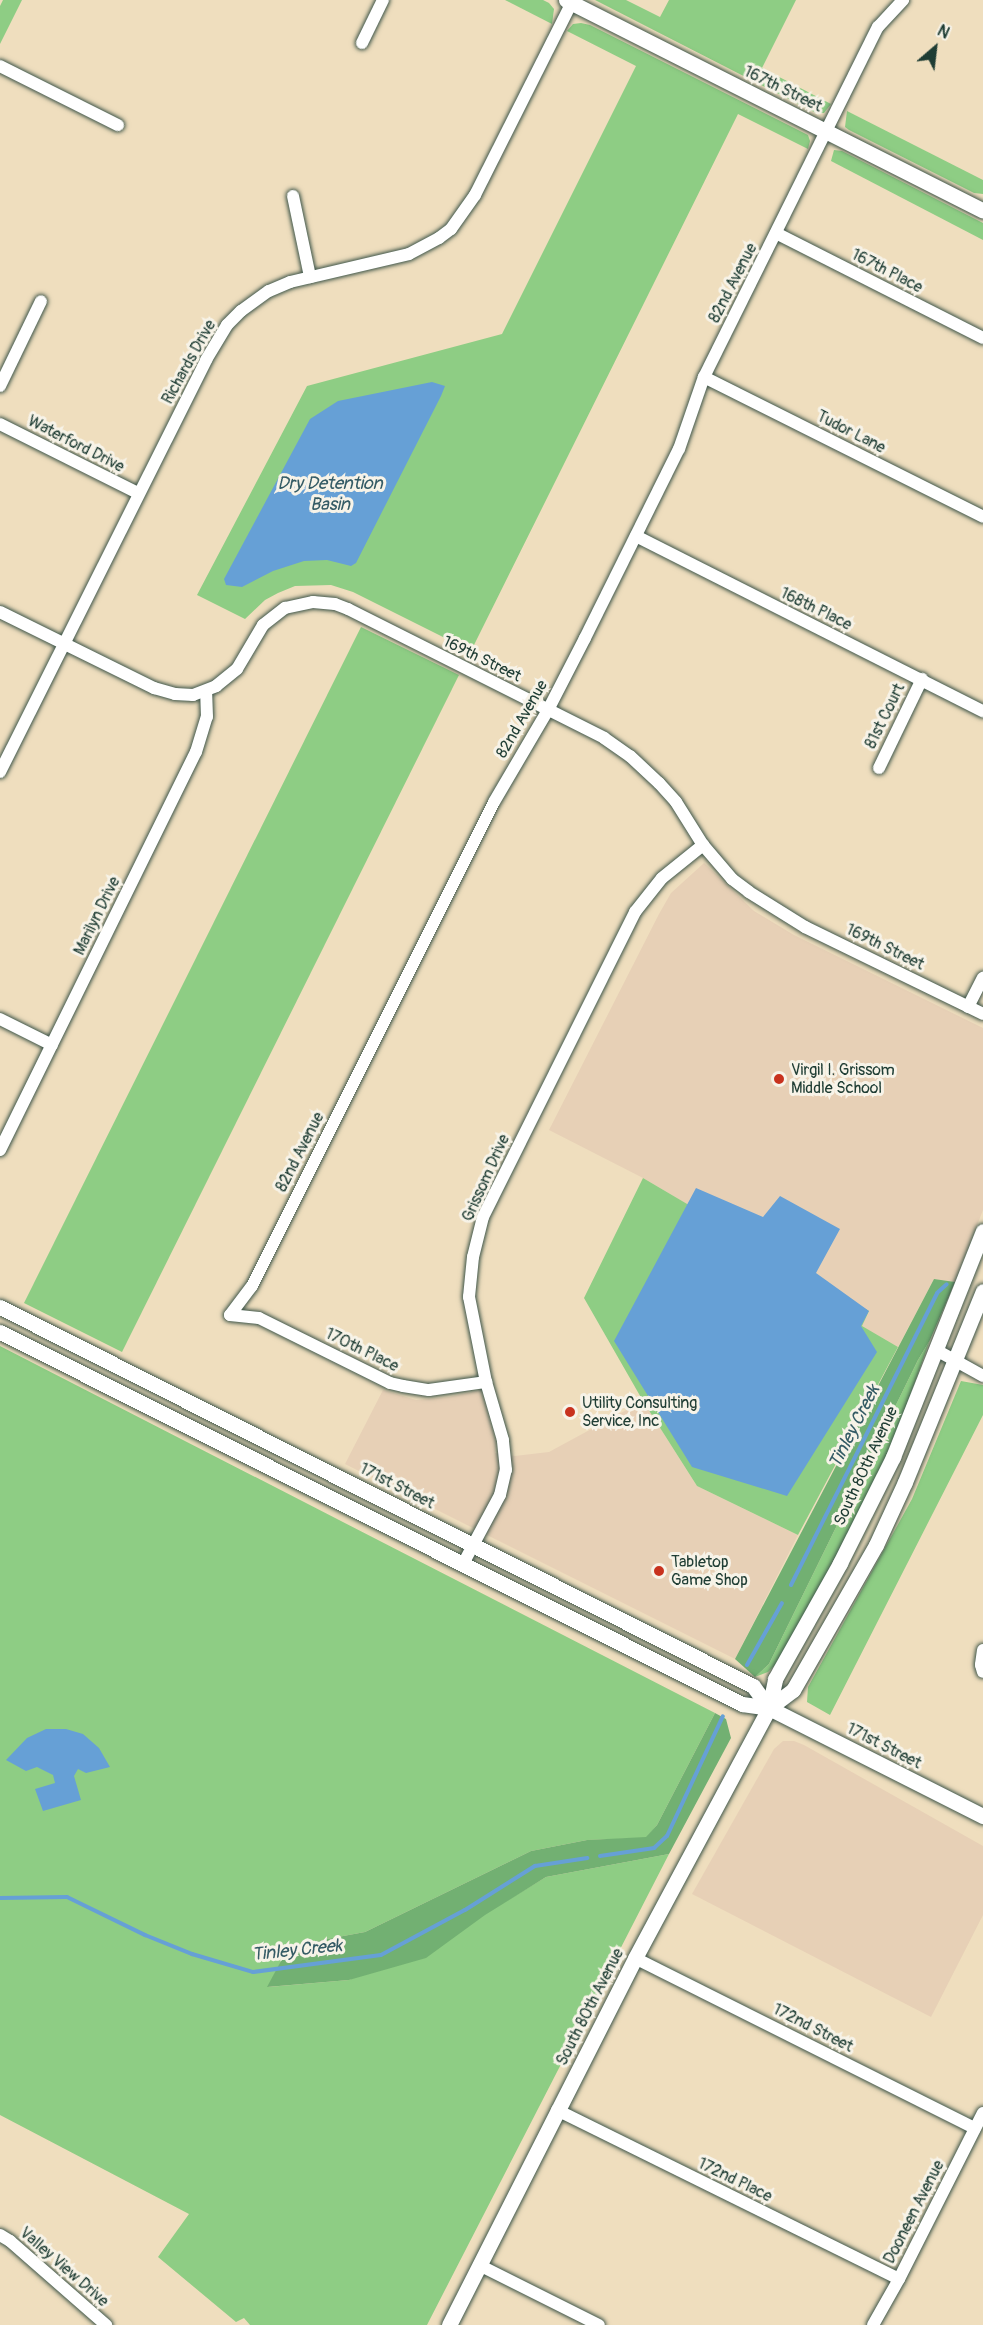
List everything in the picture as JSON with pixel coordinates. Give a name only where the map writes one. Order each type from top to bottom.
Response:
[{"type":"street","points":[[362,43],[383,0]]},
{"type":"street","name":"82nd Avenue","points":[[230,1315],[252,1286],[494,802],[548,710],[636,536],[679,449],[704,376],[878,27],[903,0]]},
{"type":"street","name":"167th Street","points":[[570,1],[983,211]]},
{"type":"street","name":"Richards Drive","points":[[0,772],[138,493],[227,325],[241,311],[269,291],[310,277],[410,254],[451,229],[476,195],[570,1]]},
{"type":"street","points":[[0,66],[118,124]]},
{"type":"street","points":[[293,196],[310,277]]},
{"type":"street","name":"167th Place","points":[[776,233],[983,338]]},
{"type":"street","points":[[0,386],[41,302]]},
{"type":"street","name":"Tudor Lane","points":[[704,376],[983,517]]},
{"type":"street","name":"Waterford Drive","points":[[0,424],[138,493]]},
{"type":"street","name":"168th Place","points":[[636,536],[983,711]]},
{"type":"street","name":"169th Street","points":[[0,612],[154,688],[175,694],[193,695],[206,691],[237,669],[254,638],[274,615],[299,604],[324,602],[348,609],[604,738],[630,756],[676,802],[703,845],[732,879],[778,912],[983,1014]]},
{"type":"street","name":"81st Court","points":[[879,768],[922,679]]},
{"type":"street","name":"Marilyn Drive","points":[[0,1150],[196,752],[207,717],[206,691]]},
{"type":"street","name":"Grissom Drive","points":[[462,1564],[500,1496],[506,1470],[503,1440],[486,1382],[469,1297],[473,1257],[483,1217],[635,912],[662,878],[703,845]]},
{"type":"street","points":[[968,1007],[983,978]]},
{"type":"street","points":[[0,1019],[52,1045]]},
{"type":"street","name":"South 80th Avenue","points":[[449,2325],[635,1958],[769,1708],[774,1679],[840,1563],[893,1457],[983,1231]]},
{"type":"street","name":"South 80th Avenue","points":[[769,1708],[793,1690],[876,1545],[905,1482],[983,1291]]},
{"type":"street","name":"171st Street","points":[[0,1307],[753,1686],[769,1708]]},
{"type":"street","name":"170th Place","points":[[230,1315],[259,1317],[390,1383],[429,1390],[486,1382]]},
{"type":"street","name":"171st Street","points":[[0,1332],[742,1704],[769,1708],[983,1816]]},
{"type":"street","points":[[936,1350],[956,1359],[983,1376]]},
{"type":"street","points":[[983,1650],[983,1672]]},
{"type":"street","name":"172nd Street","points":[[635,1958],[975,2128]]},
{"type":"street","name":"172nd Place","points":[[557,2110],[899,2279]]},
{"type":"street","name":"Dooneen Avenue","points":[[873,2325],[899,2279],[983,2113]]},
{"type":"street","name":"Valley View Drive","points":[[0,2235],[10,2241],[106,2325]]},
{"type":"street","points":[[479,2265],[599,2325]]},
{"type":"shaded area","name":"Virgil I. Grissom Middle School","points":[[704,863],[754,911],[794,935],[983,1028],[983,1210],[955,1282],[934,1279],[898,1347],[861,1326],[869,1312],[643,1178],[549,1130],[671,893]]},
{"type":"shaded area","points":[[383,1390],[416,1400],[449,1397],[481,1390],[496,1442],[495,1453],[515,1456],[549,1452],[643,1401],[697,1486],[798,1535],[735,1659],[345,1464]]},
{"type":"shaded area","points":[[783,1741],[794,1741],[804,1745],[983,1846],[983,1915],[931,2017],[692,1894],[774,1749]]},
{"type":"green space","points":[[3,0],[22,0],[0,44],[0,6]]},
{"type":"green space","points":[[505,0],[543,0],[549,3],[554,9],[552,24]]},
{"type":"green space","points":[[595,0],[626,0],[660,17],[669,0],[796,0],[762,68],[831,104],[824,113],[816,113]]},
{"type":"green space","points":[[573,24],[590,25],[808,135],[810,141],[808,149],[738,114],[471,651],[353,592],[331,585],[295,586],[265,600],[245,619],[197,595],[307,386],[502,334],[636,66],[567,31]]},
{"type":"green space","points":[[847,111],[983,180],[983,194],[974,193],[849,130],[845,127]]},
{"type":"green space","points":[[834,150],[842,151],[983,223],[983,240],[831,161]]},
{"type":"green space","points":[[361,627],[459,675],[122,1352],[24,1303]]},
{"type":"green space","points":[[643,1178],[869,1311],[862,1326],[898,1347],[798,1535],[697,1486],[643,1401],[584,1298]]},
{"type":"green space","points":[[934,1279],[955,1282],[930,1340],[918,1360],[769,1664],[755,1677],[735,1659]]},
{"type":"green space","points":[[930,1340],[886,1463],[780,1660],[768,1672],[755,1677],[769,1664],[918,1360]]},
{"type":"green space","points":[[0,1346],[715,1713],[657,1825],[646,1838],[587,1840],[531,1851],[365,1932],[289,1946],[268,1987],[349,1980],[485,1914],[546,1877],[669,1854],[427,2325],[250,2325],[244,2318],[236,2322],[158,2257],[189,2214],[0,2115]]},
{"type":"green space","points":[[961,1381],[983,1385],[983,1415],[830,1715],[807,1702],[808,1687],[912,1499]]},
{"type":"green space","points":[[715,1713],[726,1719],[731,1738],[669,1854],[546,1877],[485,1915],[426,1958],[349,1980],[267,1987],[289,1946],[365,1932],[531,1851],[587,1840],[646,1837],[657,1825]]},
{"type":"water","name":"Dry Detention Basin","points":[[432,382],[445,386],[441,396],[356,563],[351,566],[327,560],[304,561],[273,571],[242,587],[226,585],[224,579],[310,419],[338,401]]},
{"type":"water","points":[[696,1188],[763,1217],[780,1196],[840,1229],[816,1273],[869,1311],[861,1326],[877,1352],[787,1496],[692,1467],[614,1341]]},
{"type":"water","points":[[46,1729],[66,1729],[83,1734],[99,1748],[110,1767],[86,1773],[78,1769],[74,1776],[81,1800],[43,1811],[35,1789],[55,1783],[53,1775],[37,1767],[26,1771],[6,1760],[27,1738]]},
{"type":"waterway","name":"Tinley Creek","points":[[791,1585],[937,1293],[947,1284]]},
{"type":"waterway","name":"Tinley Creek","points":[[747,1665],[782,1603]]},
{"type":"waterway","name":"Tinley Creek","points":[[600,1856],[654,1848],[667,1836],[723,1716]]},
{"type":"waterway","name":"Tinley Creek","points":[[0,1898],[67,1897],[145,1935],[192,1954],[253,1972],[381,1955],[465,1910],[535,1866],[587,1858]]},
{"type":"place","name":"Virgil I. Grissom Middle School","points":[[779,1079]]},
{"type":"place","name":"Utility Consulting Service, Inc","points":[[570,1412]]},
{"type":"place","name":"Tabletop Game Shop","points":[[659,1571]]}]
